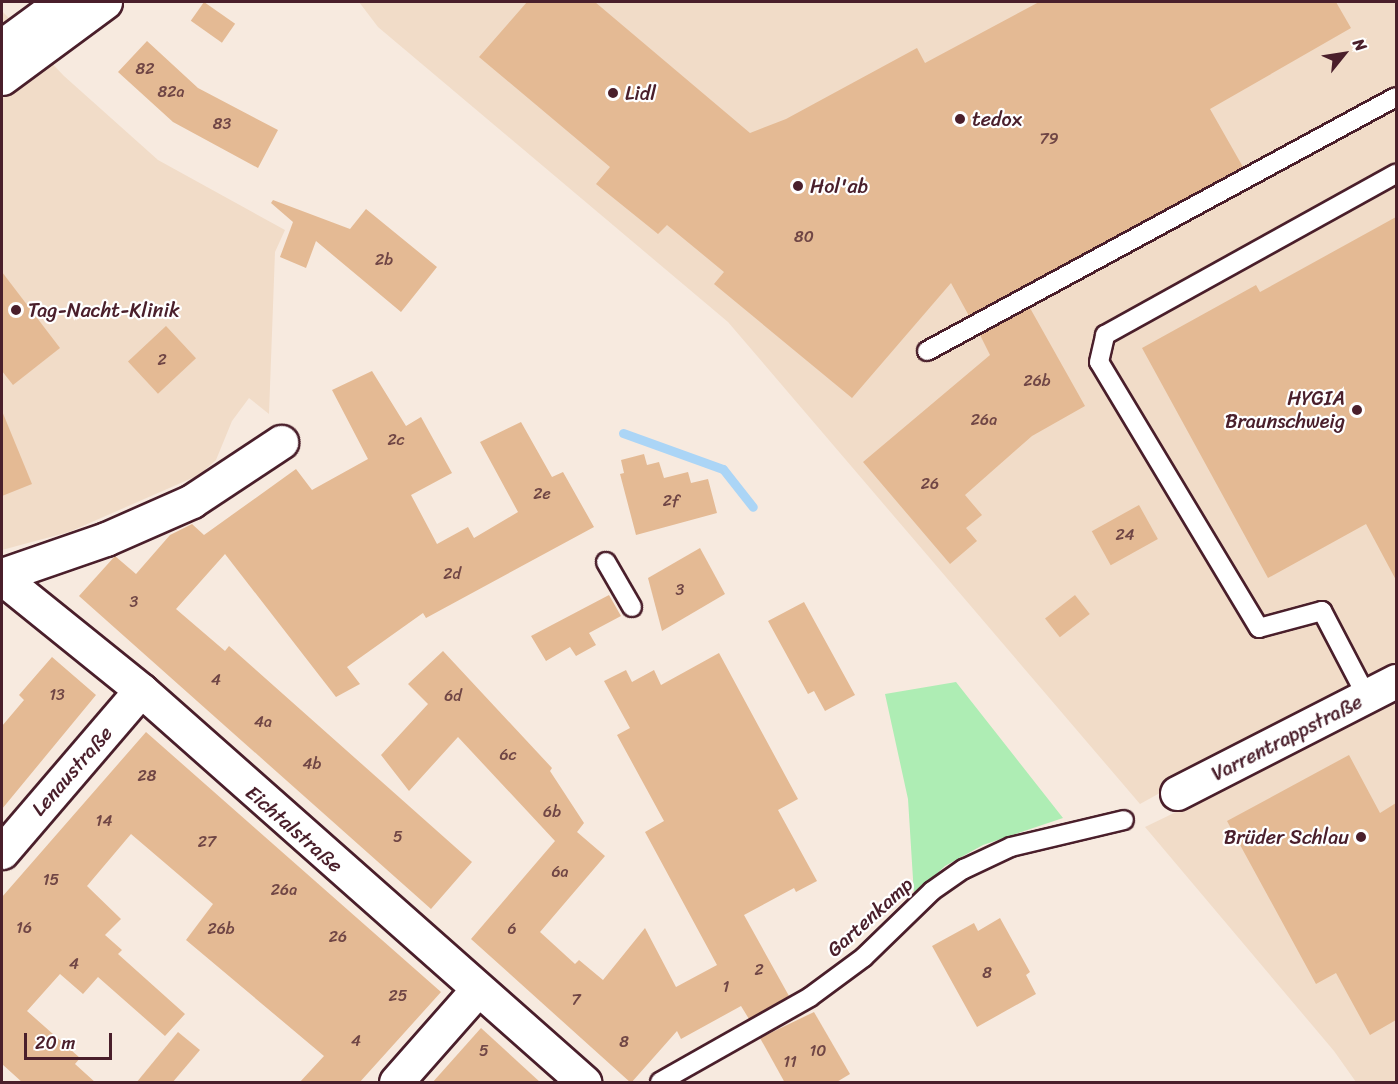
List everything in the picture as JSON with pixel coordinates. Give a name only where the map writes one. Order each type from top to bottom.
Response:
[{"type":"street","points":[[2,46],[62,2]]},
{"type":"street","points":[[2,78],[105,2]]},
{"type":"street","name":"Eichtalstraße","points":[[2,576],[105,539],[192,501],[281,442]]},
{"type":"street","name":"Eichtalstraße","points":[[2,576],[141,690],[584,1083]]},
{"type":"street","name":"Varrentrappstraße","points":[[1177,793],[1396,681]]},
{"type":"street","name":"Lenaustraße","points":[[2,852],[141,690]]},
{"type":"street","points":[[396,1083],[477,990]]},
{"type":"lane","points":[[927,351],[1396,97]]},
{"type":"lane","points":[[1367,697],[1322,611],[1259,628],[1100,362],[1104,335],[1396,174]]},
{"type":"lane","points":[[606,562],[632,607]]},
{"type":"lane","name":"Gartenkamp","points":[[660,1083],[810,997],[864,957],[932,891],[964,869],[1011,848],[1124,820]]},
{"type":"shaded area","points":[[359,2],[1396,2],[1396,662],[1140,804],[728,322],[378,27]]},
{"type":"shaded area","points":[[2,11],[64,76],[158,160],[285,230],[275,252],[269,414],[249,398],[232,421],[216,460],[199,475],[69,532],[2,550]]},
{"type":"shaded area","points":[[1396,696],[1396,1082],[1356,1082],[1334,1051],[1145,827],[1259,772]]},
{"type":"green space","points":[[956,682],[1063,818],[983,845],[945,866],[914,895],[908,799],[885,694]]},
{"type":"building","points":[[204,2],[235,24],[222,43],[191,21]]},
{"type":"building","points":[[527,2],[595,2],[750,133],[786,119],[917,48],[925,63],[1039,2],[1336,2],[1351,28],[1210,109],[1243,167],[969,316],[951,283],[852,398],[714,284],[724,272],[667,225],[658,234],[596,184],[610,167],[479,57]]},
{"type":"building","points":[[147,41],[198,88],[278,130],[258,168],[173,122],[118,72]]},
{"type":"building","points":[[273,200],[350,229],[366,209],[437,267],[401,312],[316,241],[306,268],[280,257],[293,222],[271,203]]},
{"type":"building","points":[[1396,217],[1396,580],[1366,524],[1268,578],[1142,348],[1256,285],[1260,292]]},
{"type":"building","name":"Tag-Nacht-Klinik","points":[[2,272],[60,348],[13,385],[2,371]]},
{"type":"building","points":[[1030,308],[1085,406],[1032,436],[965,495],[982,515],[966,528],[977,541],[950,564],[863,462],[990,355],[980,335]]},
{"type":"building","points":[[166,326],[196,358],[158,394],[128,361]]},
{"type":"building","points":[[372,371],[406,426],[421,417],[452,473],[411,495],[437,544],[468,527],[474,538],[518,512],[480,442],[521,422],[552,477],[563,472],[594,527],[426,618],[423,613],[347,667],[360,684],[336,697],[225,554],[176,609],[225,651],[229,646],[472,862],[431,909],[79,596],[115,556],[136,574],[170,535],[192,524],[204,535],[296,469],[312,490],[368,459],[332,390]]},
{"type":"building","points":[[2,411],[32,484],[2,496]]},
{"type":"building","points":[[644,454],[647,465],[659,462],[664,478],[688,472],[691,483],[708,479],[717,513],[636,535],[620,474],[624,473],[621,460]]},
{"type":"building","points":[[1139,505],[1158,539],[1111,565],[1092,531]]},
{"type":"building","points":[[700,548],[725,594],[662,631],[648,578]]},
{"type":"building","points":[[609,595],[621,616],[589,633],[596,645],[576,656],[570,647],[546,661],[531,636]]},
{"type":"building","points":[[1075,595],[1090,614],[1060,637],[1045,618]]},
{"type":"building","points":[[804,602],[855,695],[825,711],[814,691],[808,694],[768,621]]},
{"type":"building","points":[[443,651],[552,768],[550,771],[584,823],[577,832],[605,856],[540,932],[575,964],[579,960],[603,980],[645,928],[676,987],[717,965],[645,832],[664,821],[617,735],[630,728],[604,681],[626,670],[632,682],[654,670],[661,685],[719,653],[798,799],[778,810],[817,881],[796,892],[794,888],[744,915],[789,996],[749,1019],[741,1006],[681,1039],[677,1031],[631,1083],[471,939],[555,841],[458,737],[409,791],[381,755],[428,704],[408,684]]},
{"type":"building","points":[[52,657],[96,695],[2,809],[2,726],[24,700],[19,695]]},
{"type":"building","points":[[146,732],[441,992],[359,1083],[299,1083],[324,1056],[186,940],[213,904],[131,834],[87,886],[121,919],[105,935],[122,950],[118,954],[185,1014],[165,1036],[98,977],[83,994],[60,974],[27,1011],[80,1058],[75,1064],[96,1083],[23,1083],[2,1064],[2,897]]},
{"type":"building","points":[[1349,755],[1380,813],[1396,803],[1396,1020],[1370,1035],[1336,973],[1316,984],[1227,821]]},
{"type":"building","points":[[1000,918],[1030,972],[1026,975],[1036,994],[977,1027],[932,946],[974,923],[978,931]]},
{"type":"building","points":[[814,1012],[850,1074],[835,1083],[785,1083],[760,1038]]},
{"type":"building","points":[[481,1028],[541,1083],[432,1083]]},
{"type":"building","points":[[178,1032],[200,1050],[172,1083],[136,1083]]},
{"type":"waterway","points":[[623,433],[723,469],[753,507]]},
{"type":"place","name":"Lidl","points":[[613,93]]},
{"type":"place","name":"tedox","points":[[960,119]]},
{"type":"place","name":"Hol'ab","points":[[798,186]]},
{"type":"place","name":"Tag-Nacht-Klinik","points":[[16,310]]},
{"type":"place","name":"HYGIA Braunschweig","points":[[1357,410]]},
{"type":"place","name":"Brüder Schlau","points":[[1361,837]]}]
